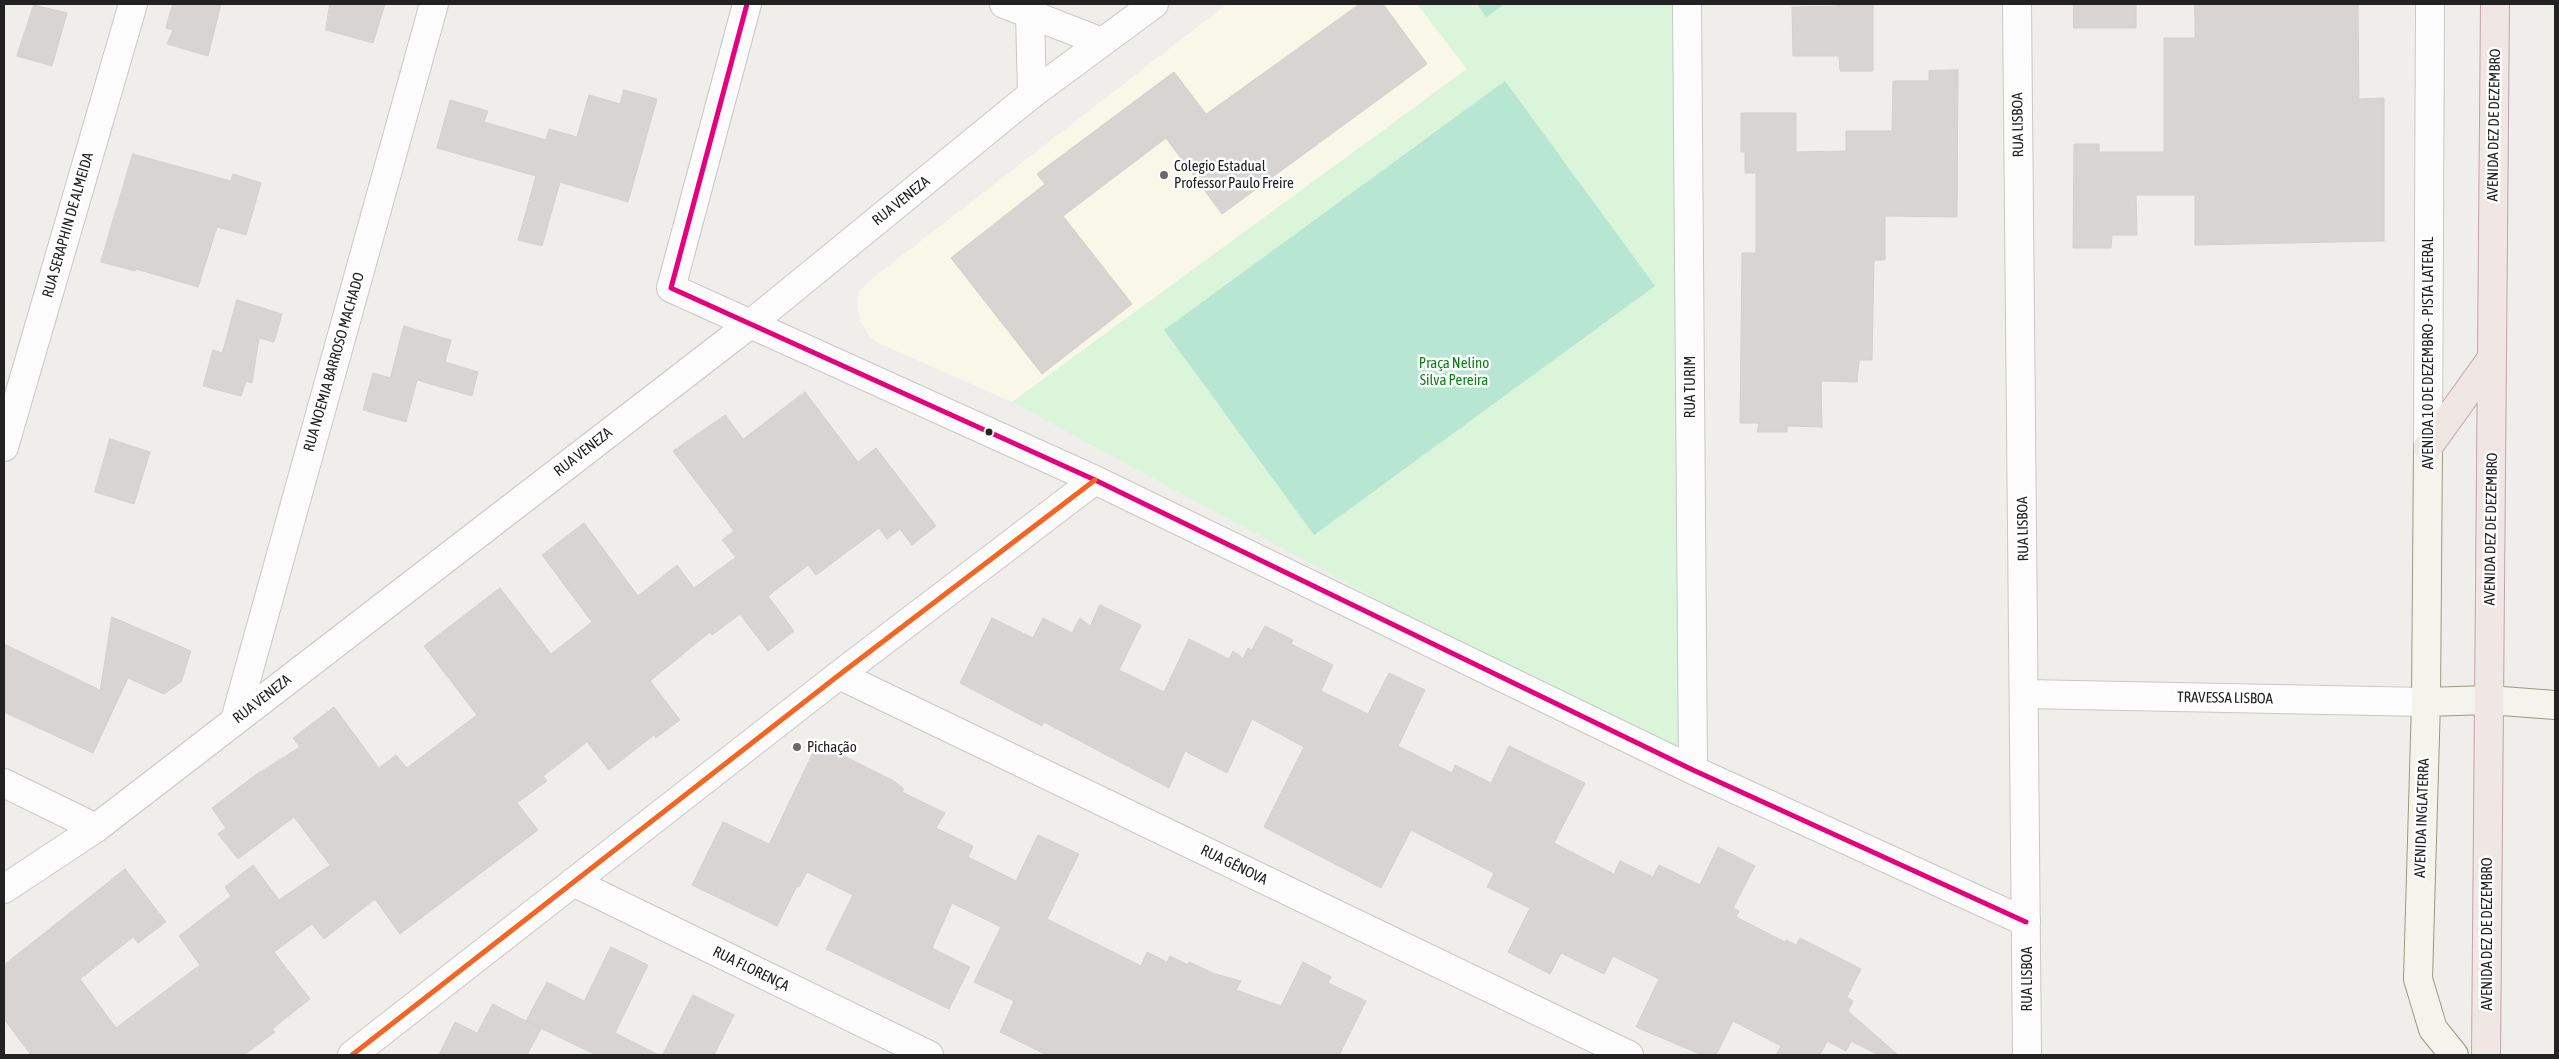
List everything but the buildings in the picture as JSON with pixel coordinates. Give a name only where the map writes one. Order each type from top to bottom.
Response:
[{"type":"highway","name":"AVENIDA DEZ DE DEZEMBRO","points":[[2486,1055],[2495,4]]},
{"type":"highway","points":[[2428,447],[2492,358]]},
{"type":"main road","name":"AVENIDA 10 DE DEZEMBRO - PISTA LATERAL","points":[[2426,702],[2428,447]]},
{"type":"main road","points":[[2426,702],[2489,700],[2555,706]]},
{"type":"main road","name":"AVENIDA INGLATERRA","points":[[2426,702],[2418,979],[2433,1029],[2454,1055]]},
{"type":"street","name":"RUA SERAPHIN DE ALMEIDA","points":[[4,447],[132,4]]},
{"type":"street","name":"RUA NOEMIA BARROSO MACHADO","points":[[235,720],[434,4]]},
{"type":"street","points":[[747,4],[671,288],[1095,480],[1693,770],[2026,922]]},
{"type":"street","points":[[1004,4],[1032,9],[1102,42]]},
{"type":"street","name":"RUA VENEZA","points":[[4,889],[96,828],[749,324],[1032,94],[1154,4]]},
{"type":"street","name":"RUA TURIM","points":[[1687,4],[1693,770]]},
{"type":"street","name":"RUA LISBOA","points":[[2017,4],[2027,1055]]},
{"type":"street","name":"AVENIDA 10 DE DEZEMBRO - PISTA LATERAL","points":[[2428,447],[2430,4]]},
{"type":"street","points":[[1032,9],[1032,94]]},
{"type":"street","points":[[352,1055],[839,675],[1095,480]]},
{"type":"street","name":"RUA GÊNOVA","points":[[839,675],[1629,1055]]},
{"type":"street","name":"TRAVESSA LISBOA","points":[[2025,694],[2426,702]]},
{"type":"street","points":[[4,783],[96,828]]},
{"type":"street","name":"RUA FLORENÇA","points":[[573,882],[929,1055]]},
{"type":"shaded area","name":"Colegio Estadual Professor Paulo Freire","points":[[1227,4],[1418,4],[1467,69],[1012,402],[878,343],[870,337],[860,320],[858,310],[858,293],[869,281]]},
{"type":"green space","name":"Praça Nelino Silva Pereira","points":[[1417,4],[1687,4],[1693,770],[1012,402],[1467,69]]},
{"type":"green space","points":[[1477,4],[1505,4],[1486,17]]},
{"type":"green space","points":[[1505,81],[1655,286],[1314,535],[1164,330]]},
{"type":"transit line","points":[[747,4],[671,288],[1095,480],[1693,770],[2026,922]]},
{"type":"transit line","points":[[352,1055],[839,675],[1095,480]]},
{"type":"place","name":"Colegio Estadual Professor Paulo Freire","points":[[1164,175]]},
{"type":"place","name":"Pichação","points":[[797,747]]}]
